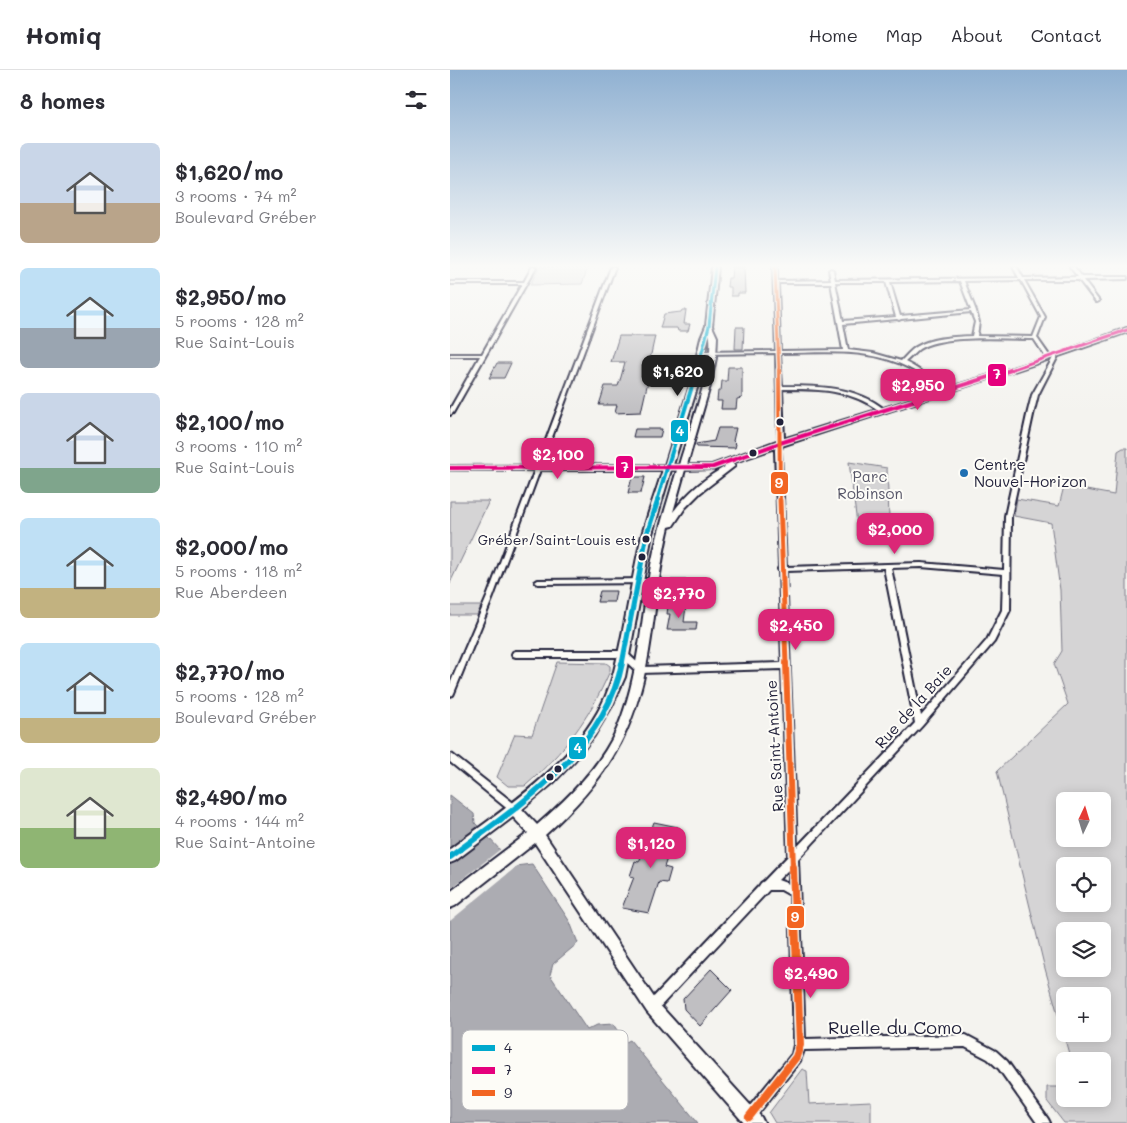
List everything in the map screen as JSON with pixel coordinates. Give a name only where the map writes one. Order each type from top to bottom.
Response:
[{"type":"main road","points":[[450,857],[555,773],[588,734],[611,697],[619,677],[636,581],[647,534],[694,385],[710,316]]},
{"type":"main road","points":[[450,901],[536,833],[579,796],[608,757],[619,738],[634,702],[652,582],[662,538],[707,384],[714,338],[709,326]]},
{"type":"main road","points":[[450,468],[682,469],[713,467],[780,443],[1053,357],[1127,330]]},
{"type":"main road","points":[[662,538],[675,516],[700,487],[719,473],[762,450]]},
{"type":"main road","points":[[513,808],[536,833],[652,1007],[752,1120]]},
{"type":"street","points":[[450,413],[506,316]]},
{"type":"street","points":[[450,693],[490,597],[594,316]]},
{"type":"street","name":"Rue Saint-Antoine","points":[[776,316],[781,569],[800,1045]]},
{"type":"street","points":[[839,316],[846,351]]},
{"type":"street","points":[[840,324],[926,316]]},
{"type":"street","points":[[974,338],[977,322],[975,316]]},
{"type":"street","points":[[1035,338],[1043,316]]},
{"type":"street","points":[[902,363],[919,347],[927,344],[974,338],[1035,338],[1053,357]]},
{"type":"street","points":[[701,353],[846,351],[867,353],[902,363],[931,378],[942,392]]},
{"type":"street","points":[[450,355],[484,355]]},
{"type":"street","name":"Rue de la Baie","points":[[652,1007],[918,724],[990,642],[1006,610],[1008,516],[1024,439],[1035,395],[1053,357]]},
{"type":"street","points":[[779,387],[817,388],[843,392],[861,398],[882,410]]},
{"type":"street","points":[[887,566],[918,724]]},
{"type":"street","points":[[781,569],[950,566],[1007,572]]},
{"type":"street","points":[[538,582],[652,582]]},
{"type":"street","points":[[516,654],[623,654],[640,670],[785,666]]},
{"type":"street","points":[[450,757],[513,808]]},
{"type":"street","points":[[764,886],[780,885],[788,887],[795,894]]},
{"type":"street","name":"Ruelle du Como","points":[[800,1045],[966,1041],[992,1055],[1003,1065],[1044,1123]]},
{"type":"street","points":[[752,1120],[796,1057],[800,1045]]},
{"type":"green space","points":[[1127,448],[1127,1123],[1064,1123],[1047,1101],[1047,1087],[1056,1087],[1056,1107],[1111,1107],[1111,1052],[1068,1052],[1066,1042],[1111,1042],[1111,987],[1056,987],[1056,1008],[997,771],[1068,704],[1054,664],[1062,651],[1060,590],[1051,523],[1014,516],[1017,499],[1059,506],[1064,486],[1114,495],[1118,451]]},
{"type":"green space","name":"Parc Robinson","points":[[849,462],[887,468],[889,517],[878,517],[879,539],[859,539]]},
{"type":"green space","points":[[450,501],[489,501],[450,583]]},
{"type":"green space","points":[[450,606],[481,606],[477,615],[450,615]]},
{"type":"green space","points":[[557,662],[606,663],[610,666],[610,671],[584,719],[564,747],[525,786],[508,786],[497,777],[515,734],[532,735]]},
{"type":"green space","points":[[802,1069],[807,1071],[809,1104],[871,1101],[871,1123],[775,1123],[769,1113]]},
{"type":"shaded area","points":[[450,795],[474,814],[475,823],[515,866],[532,864],[570,922],[578,943],[553,964],[550,975],[587,1030],[462,1030],[462,1110],[628,1110],[628,1041],[630,1040],[698,1123],[450,1123]]},
{"type":"shaded area","points":[[614,1024],[618,1030],[587,1030],[597,1025]]},
{"type":"pier","points":[[502,848],[516,863],[521,863],[450,921],[450,889]]},
{"type":"building","points":[[663,316],[685,316],[684,324],[690,324],[688,331],[678,331],[677,328],[660,328]]},
{"type":"building","points":[[736,327],[744,327],[743,349],[735,349]]},
{"type":"building","points":[[619,336],[655,336],[648,368],[651,368],[641,412],[615,413],[617,405],[599,405],[605,386],[618,386],[621,377],[625,362],[611,362]]},
{"type":"building","points":[[497,363],[511,363],[504,378],[489,378]]},
{"type":"building","points":[[728,367],[742,367],[742,398],[737,399],[736,409],[721,409],[722,401],[717,401],[722,381],[727,381]]},
{"type":"building","points":[[718,428],[736,428],[733,441],[736,444],[735,448],[697,447],[696,444],[714,441]]},
{"type":"building","points":[[635,429],[662,429],[660,437],[633,437]]},
{"type":"building","points":[[632,477],[645,477],[641,493],[628,493]]},
{"type":"building","points":[[671,580],[688,580],[687,586],[670,586]]},
{"type":"building","points":[[600,591],[616,591],[614,602],[597,602]]},
{"type":"building","points":[[668,606],[686,606],[684,622],[697,622],[696,630],[667,630],[670,614],[667,614]]},
{"type":"building","points":[[654,822],[678,827],[664,867],[671,869],[667,883],[659,882],[649,913],[622,908],[634,877],[630,876],[635,861],[639,862]]},
{"type":"building","points":[[711,969],[732,990],[700,1026],[684,1009],[683,999]]},
{"type":"transit line","name":"4","points":[[450,857],[500,820],[571,757],[607,706],[619,677],[647,534],[694,385],[710,316]]},
{"type":"transit line","name":"9","points":[[749,1117],[796,1057],[800,1045],[778,450],[781,439],[777,316]]},
{"type":"transit line","name":"7","points":[[450,468],[713,467],[780,443],[1056,356],[1127,330]]},
{"type":"place","name":"Centre Nouvel-Horizon","points":[[964,473]]},
{"type":"place","name":"Gréber/Saint-Louis est","points":[[646,539]]}]
